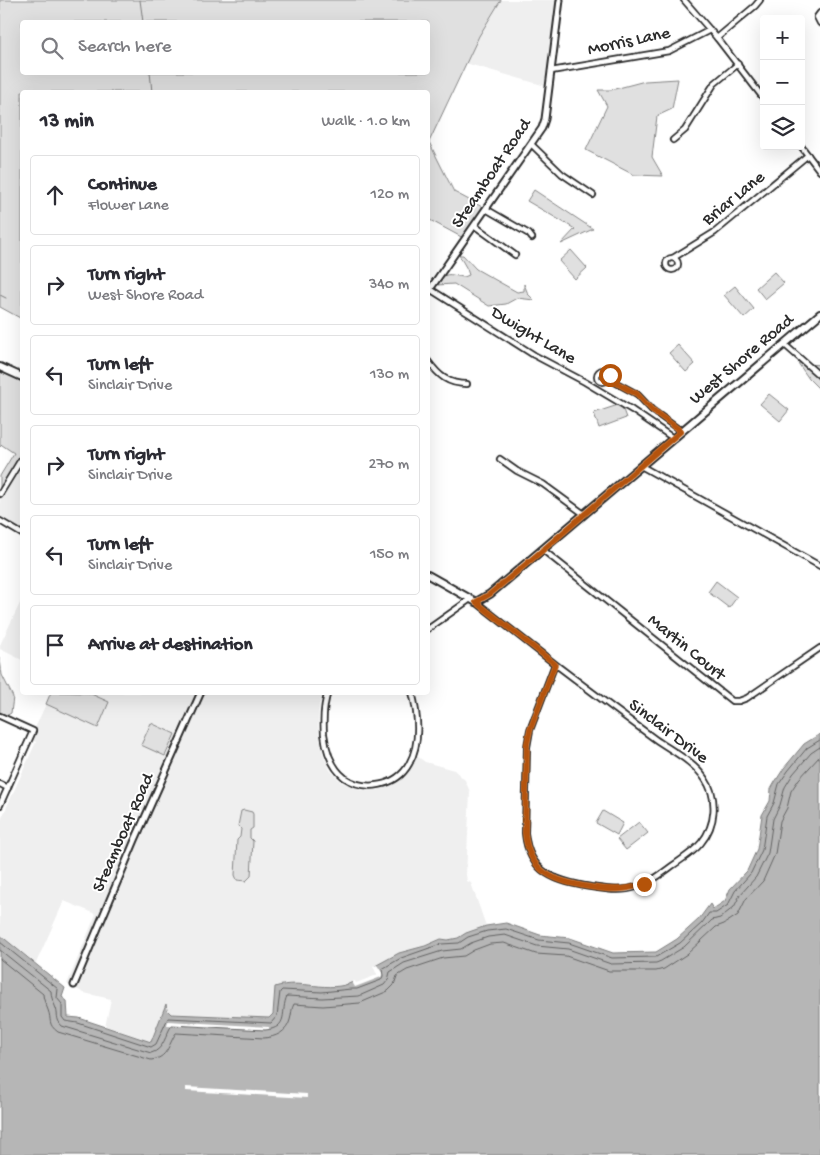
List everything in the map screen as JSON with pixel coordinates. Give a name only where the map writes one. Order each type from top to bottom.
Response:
[{"type":"main road","name":"West Shore Road","points":[[473,601],[490,594],[820,314]]},
{"type":"main road","points":[[0,367],[20,376]]},
{"type":"main road","points":[[430,576],[473,601]]},
{"type":"street","name":"Steamboat Road","points":[[430,290],[542,128],[545,119],[560,0]]},
{"type":"street","points":[[684,0],[760,93]]},
{"type":"street","points":[[717,38],[760,0]]},
{"type":"street","points":[[820,13],[817,18],[820,23]]},
{"type":"street","name":"Morris Lane","points":[[551,71],[669,51],[710,30]]},
{"type":"street","points":[[673,140],[684,130],[714,84],[738,64]]},
{"type":"street","points":[[531,144],[562,174],[593,195]]},
{"type":"street","points":[[804,150],[820,171]]},
{"type":"street","name":"Briar Lane","points":[[673,258],[715,232],[808,155]]},
{"type":"street","points":[[486,209],[529,234],[532,238]]},
{"type":"street","points":[[474,226],[515,255]]},
{"type":"street","name":"Dwight Lane","points":[[430,292],[534,355],[632,410],[672,438]]},
{"type":"street","points":[[785,345],[820,376]]},
{"type":"street","points":[[430,364],[436,372],[452,382],[467,384]]},
{"type":"street","points":[[609,379],[637,394],[652,410],[681,431]]},
{"type":"street","points":[[500,459],[517,471],[543,484],[584,514]]},
{"type":"street","points":[[0,494],[20,461]]},
{"type":"street","points":[[641,466],[820,566]]},
{"type":"street","points":[[0,521],[20,533]]},
{"type":"street","name":"Martin Court","points":[[543,550],[732,701],[739,702],[747,698],[820,648]]},
{"type":"street","points":[[430,628],[473,601]]},
{"type":"street","name":"Sinclair Drive","points":[[473,601],[633,723],[690,763],[706,780],[712,792],[714,815],[711,826],[702,842],[690,854],[644,884],[626,889],[610,890],[569,884],[557,880],[544,872],[530,855],[525,833],[527,747],[530,730],[555,664]]},
{"type":"street","name":"Steamboat Road","points":[[74,985],[135,840],[200,695]]},
{"type":"street","points":[[327,695],[323,724],[329,754],[345,778],[370,786],[393,780],[409,764],[417,733],[413,695]]},
{"type":"street","points":[[0,716],[33,732],[0,806]]},
{"type":"street","points":[[0,784],[8,788]]},
{"type":"shaded area","points":[[0,0],[501,0],[479,36],[430,140],[430,90],[20,90],[20,318],[0,307]]},
{"type":"shaded area","points":[[501,0],[560,0],[549,87],[465,63]]},
{"type":"shaded area","points":[[678,79],[672,109],[657,116],[652,157],[663,176],[634,175],[586,150],[607,106],[598,90],[611,90],[645,81]]},
{"type":"shaded area","points":[[430,144],[454,192],[486,209],[465,239],[430,220]]},
{"type":"shaded area","points":[[534,190],[593,229],[561,244],[575,229],[527,201]]},
{"type":"shaded area","points":[[571,250],[587,268],[575,279],[559,261]]},
{"type":"shaded area","points":[[459,255],[463,255],[476,269],[517,292],[524,291],[524,284],[528,294],[534,300],[517,298],[506,304],[489,306],[454,284],[437,285],[446,275],[464,277],[469,275]]},
{"type":"shaded area","points":[[774,272],[784,283],[765,299],[756,288]]},
{"type":"shaded area","points":[[735,286],[754,309],[744,318],[724,295]]},
{"type":"shaded area","points":[[678,345],[695,364],[686,372],[669,353]]},
{"type":"shaded area","points":[[798,363],[820,365],[820,390],[809,379]]},
{"type":"shaded area","points":[[0,366],[20,375],[20,461],[0,494],[0,476],[14,453],[2,445],[0,447]]},
{"type":"shaded area","points":[[769,394],[789,410],[780,421],[760,404]]},
{"type":"shaded area","points":[[621,404],[626,418],[599,428],[594,413]]},
{"type":"shaded area","points":[[20,461],[20,533],[0,521],[0,494]]},
{"type":"shaded area","points":[[716,581],[737,597],[729,608],[708,592]]},
{"type":"shaded area","points":[[20,603],[20,659],[0,649],[0,645]]},
{"type":"shaded area","points":[[0,658],[2,675],[13,697],[11,713],[6,716],[0,714]]},
{"type":"shaded area","points":[[50,695],[322,695],[319,705],[318,726],[323,754],[330,770],[341,782],[362,790],[378,790],[400,780],[409,772],[417,756],[425,762],[454,770],[465,780],[470,792],[466,875],[467,881],[471,883],[486,926],[458,938],[441,939],[375,966],[378,976],[181,1087],[141,1038],[105,1027],[111,999],[84,993],[67,984],[96,914],[64,901],[36,963],[0,935],[0,822],[36,742],[30,739]]},
{"type":"shaded area","points":[[50,695],[93,695],[109,702],[98,728],[46,704]]},
{"type":"shaded area","points":[[151,723],[175,734],[165,756],[141,745]]},
{"type":"shaded area","points":[[244,810],[253,814],[253,828],[250,830],[250,838],[253,841],[251,876],[246,881],[237,880],[235,875],[237,840],[240,837],[241,829],[238,826],[241,811]]},
{"type":"shaded area","points":[[603,811],[623,823],[617,835],[596,823]]},
{"type":"shaded area","points":[[639,822],[648,833],[626,850],[617,839]]},
{"type":"water","points":[[820,734],[820,1155],[0,1155],[0,935],[65,988],[62,997],[67,1001],[68,1017],[79,1018],[151,1042],[166,1004],[167,1010],[171,1014],[269,1018],[273,1014],[275,987],[294,984],[334,987],[353,982],[355,985],[378,976],[375,966],[399,953],[425,946],[441,939],[458,938],[486,926],[506,923],[540,935],[570,938],[613,953],[656,952],[677,939],[699,919],[710,904],[713,909],[725,901],[730,889],[747,871],[757,849],[762,815],[770,801],[771,789],[784,768],[804,744]]},
{"type":"pier","points":[[377,965],[383,974],[381,977],[355,987],[352,982],[355,981],[356,983],[377,975],[373,966]]},
{"type":"pier","points":[[168,1021],[269,1027],[269,1030],[167,1025]]},
{"type":"pier","points":[[186,1087],[307,1094],[307,1098],[186,1091]]},
{"type":"waterway","points":[[140,0],[143,20]]},
{"type":"waterway","points":[[150,75],[152,90]]},
{"type":"waterway","points":[[0,295],[6,298]]},
{"type":"route","points":[[610,375],[609,379],[637,394],[652,410],[681,431],[543,550],[490,594],[476,602],[555,664],[536,712],[527,747],[525,833],[530,855],[536,864],[550,877],[569,884],[610,890],[635,888],[644,884]]}]
